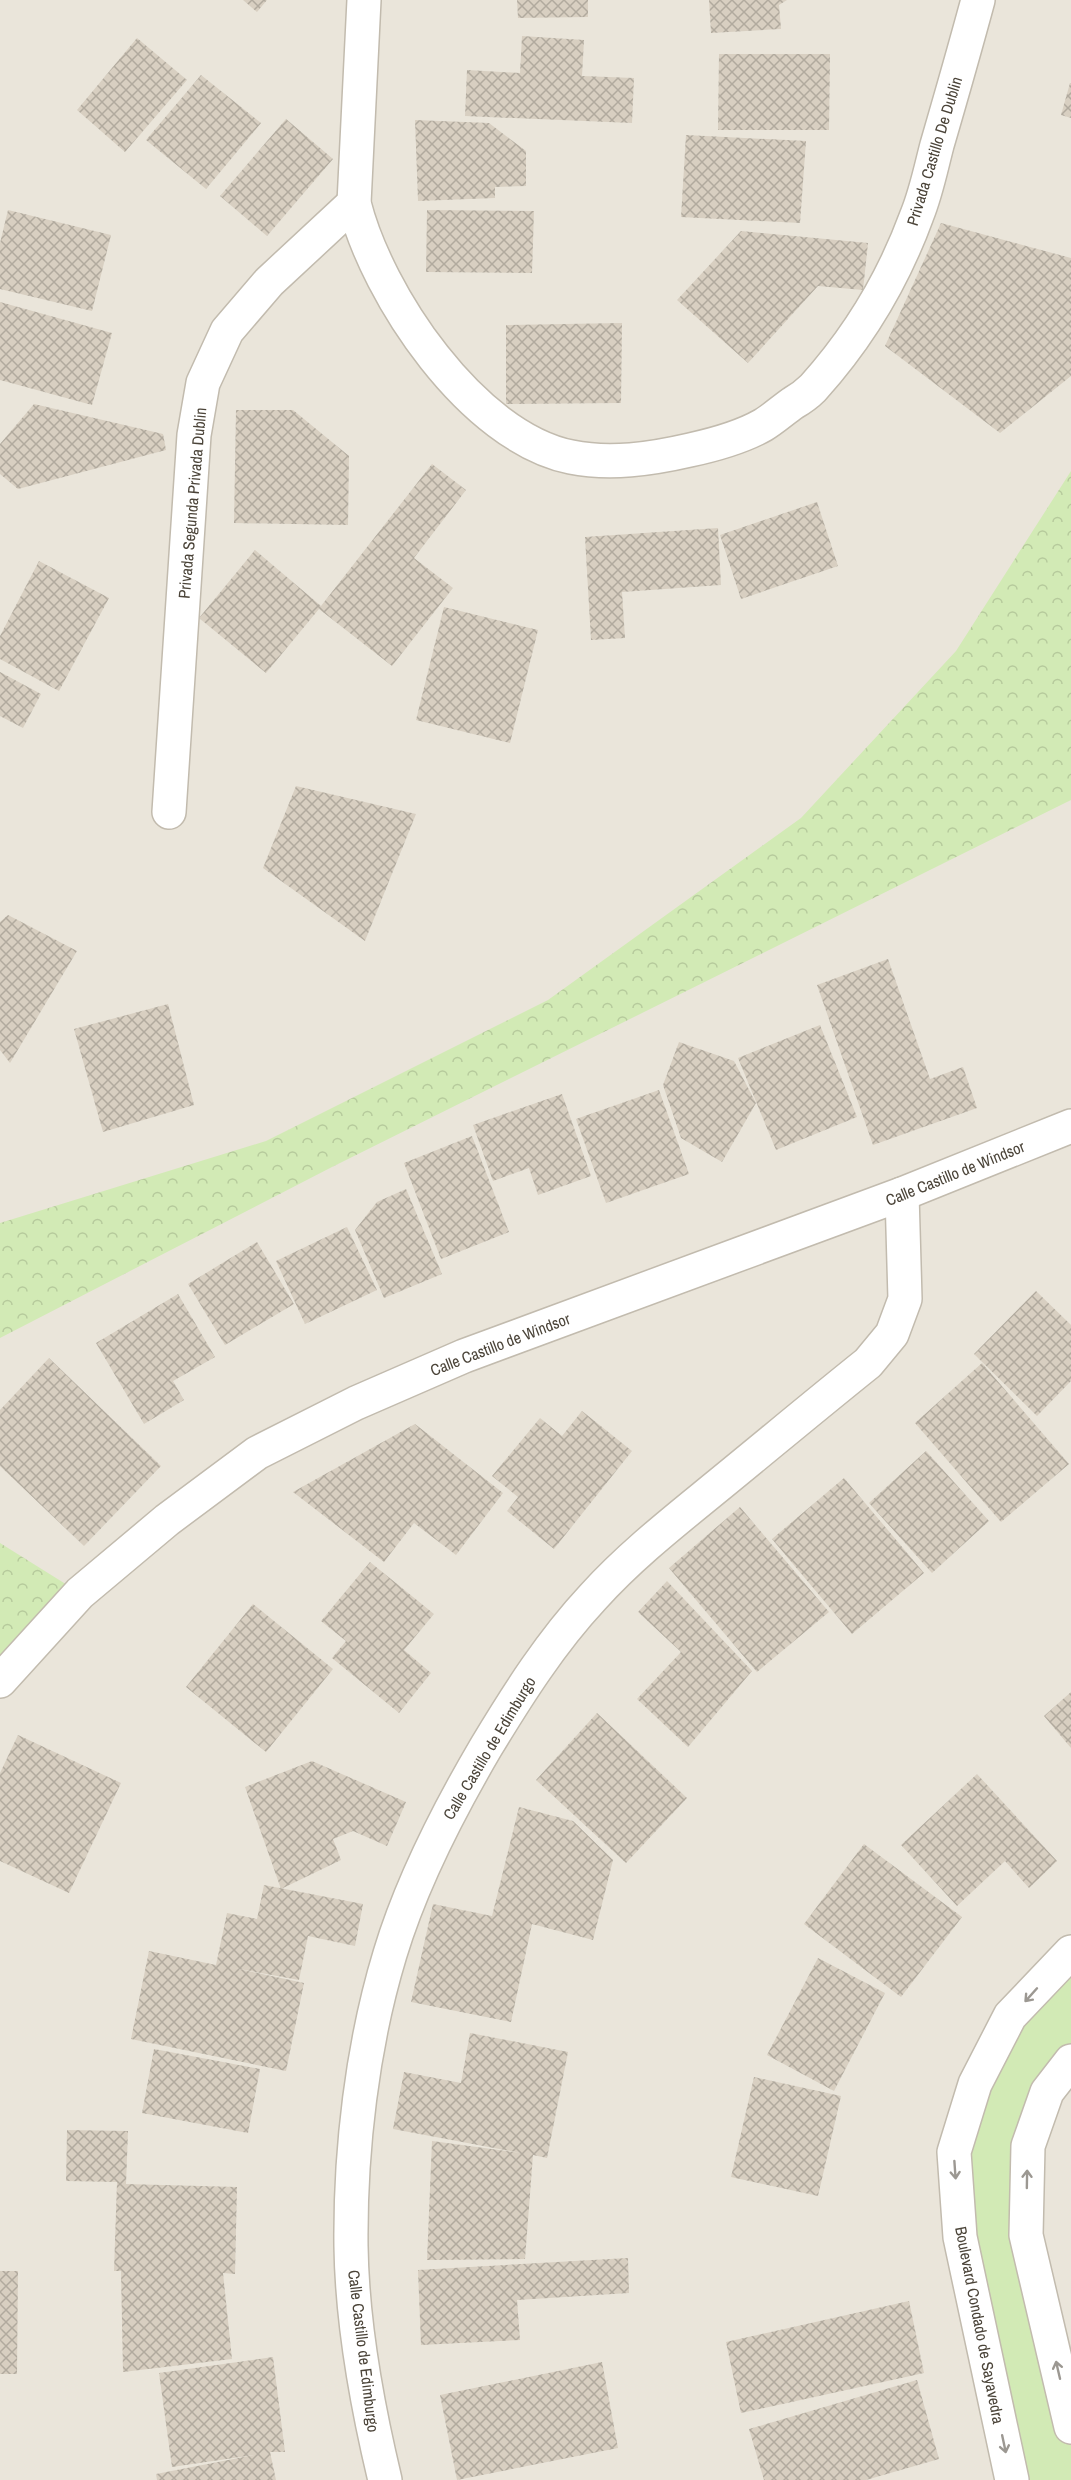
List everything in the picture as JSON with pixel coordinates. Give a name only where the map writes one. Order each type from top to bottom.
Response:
[{"type":"street","points":[[354,203],[364,0]]},
{"type":"street","name":"Privada Castillo De Dublin","points":[[354,203],[361,232],[382,278],[415,331],[456,384],[490,416],[533,444],[570,457],[611,461],[655,458],[706,447],[762,425],[811,391],[855,335],[890,277],[917,214],[978,0]]},
{"type":"street","name":"Privada Segunda Privada Dublin","points":[[170,812],[194,435],[203,383],[227,331],[269,282],[354,203]]},
{"type":"street","name":"Calle Castillo de Windsor","points":[[0,1681],[80,1593],[167,1520],[257,1454],[356,1403],[464,1356],[902,1194],[1071,1126]]},
{"type":"street","name":"Calle Castillo de Edimburgo","points":[[385,2480],[374,2436],[357,2327],[351,2248],[355,2148],[368,2048],[390,1954],[423,1869],[456,1798],[504,1718],[547,1653],[592,1598],[640,1549],[868,1363],[892,1334],[905,1299],[902,1194]]},
{"type":"street","name":"Boulevard Condado de Sayavedra","points":[[1012,2480],[960,2237],[954,2152],[975,2084],[1011,2016],[1071,1953]]},
{"type":"street","points":[[1071,2061],[1047,2092],[1028,2146],[1026,2235],[1071,2427]]},
{"type":"shaded area","points":[[0,0],[1071,0],[1071,2480],[0,2480]]},
{"type":"green space","points":[[1071,471],[1071,800],[332,1167],[0,1338],[0,1223],[266,1141],[548,1000],[801,818],[956,651]]},
{"type":"green space","points":[[0,1543],[80,1593],[0,1681]]},
{"type":"green space","points":[[1071,1952],[1071,2061],[1028,2146],[1071,2427],[1071,2480],[1012,2480],[960,2237],[975,2084]]},
{"type":"building","points":[[243,0],[267,0],[257,12]]},
{"type":"building","points":[[517,0],[588,0],[588,17],[518,18]]},
{"type":"building","points":[[709,0],[787,0],[779,5],[781,29],[711,33]]},
{"type":"building","points":[[522,36],[584,40],[582,76],[634,78],[632,123],[465,116],[467,70],[520,73]]},
{"type":"building","points":[[137,38],[187,80],[125,152],[77,110]]},
{"type":"building","points":[[719,54],[830,54],[829,130],[718,130]]},
{"type":"building","points":[[201,75],[261,123],[206,189],[146,140]]},
{"type":"building","points":[[1071,83],[1071,118],[1061,115]]},
{"type":"building","points":[[286,119],[333,159],[267,236],[220,196]]},
{"type":"building","points":[[415,120],[489,123],[526,151],[526,186],[495,187],[495,198],[418,201]]},
{"type":"building","points":[[686,135],[806,141],[800,223],[681,217]]},
{"type":"building","points":[[8,210],[111,235],[92,311],[0,289],[0,243]]},
{"type":"building","points":[[427,210],[534,211],[532,273],[426,272]]},
{"type":"building","points":[[941,223],[1071,258],[1071,376],[1000,433],[885,346]]},
{"type":"building","points":[[741,231],[868,243],[863,290],[818,286],[748,363],[677,300]]},
{"type":"building","points":[[0,302],[112,333],[92,405],[0,380]]},
{"type":"building","points":[[622,323],[621,403],[506,404],[506,325]]},
{"type":"building","points":[[34,404],[163,434],[166,450],[18,489],[0,474],[0,444]]},
{"type":"building","points":[[236,410],[293,410],[349,456],[348,525],[234,523]]},
{"type":"building","points":[[432,464],[466,490],[414,558],[453,588],[392,666],[319,609],[266,673],[199,618],[255,550],[321,606]]},
{"type":"building","points":[[817,502],[838,566],[741,599],[720,535]]},
{"type":"building","points":[[718,528],[721,585],[622,592],[625,638],[591,640],[585,537]]},
{"type":"building","points":[[39,561],[109,598],[59,691],[0,659],[0,636]]},
{"type":"building","points":[[444,607],[538,630],[510,743],[416,720]]},
{"type":"building","points":[[0,672],[41,694],[23,728],[0,716]]},
{"type":"building","points":[[296,786],[416,814],[365,941],[263,868]]},
{"type":"building","points":[[8,915],[77,951],[10,1063],[0,1050],[0,922]]},
{"type":"building","points":[[888,959],[930,1079],[963,1067],[977,1108],[873,1145],[817,985]]},
{"type":"building","points":[[168,1004],[194,1105],[103,1132],[74,1029]]},
{"type":"building","points":[[820,1025],[857,1117],[776,1150],[738,1058]]},
{"type":"building","points":[[679,1042],[734,1061],[756,1103],[722,1162],[681,1138],[663,1085]]},
{"type":"building","points":[[659,1090],[689,1174],[606,1203],[576,1119]]},
{"type":"building","points":[[562,1094],[591,1176],[538,1195],[529,1168],[493,1181],[473,1125]]},
{"type":"building","points":[[472,1136],[509,1232],[441,1259],[404,1163]]},
{"type":"building","points":[[406,1189],[442,1274],[384,1298],[355,1230],[377,1202]]},
{"type":"building","points":[[347,1227],[377,1290],[305,1324],[276,1261]]},
{"type":"building","points":[[257,1242],[294,1304],[225,1345],[188,1284]]},
{"type":"building","points":[[1036,1291],[1071,1325],[1071,1381],[1037,1416],[974,1354]]},
{"type":"building","points":[[178,1294],[215,1357],[173,1381],[184,1400],[144,1424],[96,1343]]},
{"type":"building","points":[[49,1358],[161,1466],[84,1546],[0,1466],[0,1410]]},
{"type":"building","points":[[982,1363],[1069,1464],[1001,1522],[915,1423]]},
{"type":"building","points":[[582,1411],[632,1451],[554,1549],[507,1511],[518,1497],[492,1476],[540,1418],[562,1436]]},
{"type":"building","points":[[415,1424],[503,1493],[456,1555],[414,1523],[384,1562],[293,1492]]},
{"type":"building","points":[[926,1451],[989,1521],[932,1573],[869,1503]]},
{"type":"building","points":[[844,1478],[924,1573],[852,1634],[772,1539]]},
{"type":"building","points":[[740,1507],[829,1612],[757,1672],[669,1568]]},
{"type":"building","points":[[370,1562],[434,1614],[404,1650],[431,1673],[399,1713],[332,1658],[346,1641],[321,1621]]},
{"type":"building","points":[[667,1581],[752,1671],[688,1747],[637,1699],[681,1652],[638,1612]]},
{"type":"building","points":[[253,1604],[333,1669],[266,1752],[186,1687]]},
{"type":"building","points":[[1071,1692],[1071,1748],[1044,1716]]},
{"type":"building","points":[[597,1713],[687,1798],[626,1863],[536,1780]]},
{"type":"building","points":[[18,1735],[121,1783],[69,1893],[0,1861],[0,1773]]},
{"type":"building","points":[[312,1761],[406,1802],[387,1846],[353,1831],[333,1839],[341,1860],[281,1889],[245,1787]]},
{"type":"building","points":[[977,1774],[1057,1861],[1029,1888],[1005,1861],[957,1906],[901,1845]]},
{"type":"building","points":[[519,1807],[573,1821],[613,1860],[593,1940],[532,1924],[511,2022],[411,2002],[433,1904],[492,1916]]},
{"type":"building","points":[[864,1844],[962,1917],[901,1997],[804,1924]]},
{"type":"building","points":[[264,1885],[363,1904],[355,1946],[308,1936],[299,1980],[234,1968],[304,1983],[286,2071],[131,2039],[149,1951],[216,1965],[227,1913],[257,1919]]},
{"type":"building","points":[[818,1958],[885,1993],[834,2091],[767,2055]]},
{"type":"building","points":[[470,2033],[568,2052],[547,2158],[533,2155],[525,2259],[427,2260],[432,2141],[521,2153],[393,2129],[404,2072],[461,2083]]},
{"type":"building","points":[[154,2049],[260,2069],[248,2133],[142,2113]]},
{"type":"building","points":[[754,2077],[841,2096],[818,2196],[731,2177]]},
{"type":"building","points":[[67,2130],[128,2131],[126,2184],[237,2187],[235,2274],[223,2273],[232,2359],[123,2372],[121,2271],[114,2271],[117,2182],[66,2181]]},
{"type":"building","points":[[628,2258],[629,2293],[517,2300],[520,2340],[421,2345],[418,2270]]},
{"type":"building","points":[[0,2271],[18,2271],[17,2374],[0,2374]]},
{"type":"building","points":[[909,2301],[924,2373],[741,2413],[726,2342]]},
{"type":"building","points":[[273,2357],[285,2452],[270,2452],[276,2480],[157,2480],[156,2474],[254,2455],[172,2467],[159,2373]]},
{"type":"building","points":[[602,2362],[618,2448],[457,2480],[440,2395]]},
{"type":"building","points":[[917,2380],[939,2459],[866,2480],[764,2480],[749,2429]]}]
